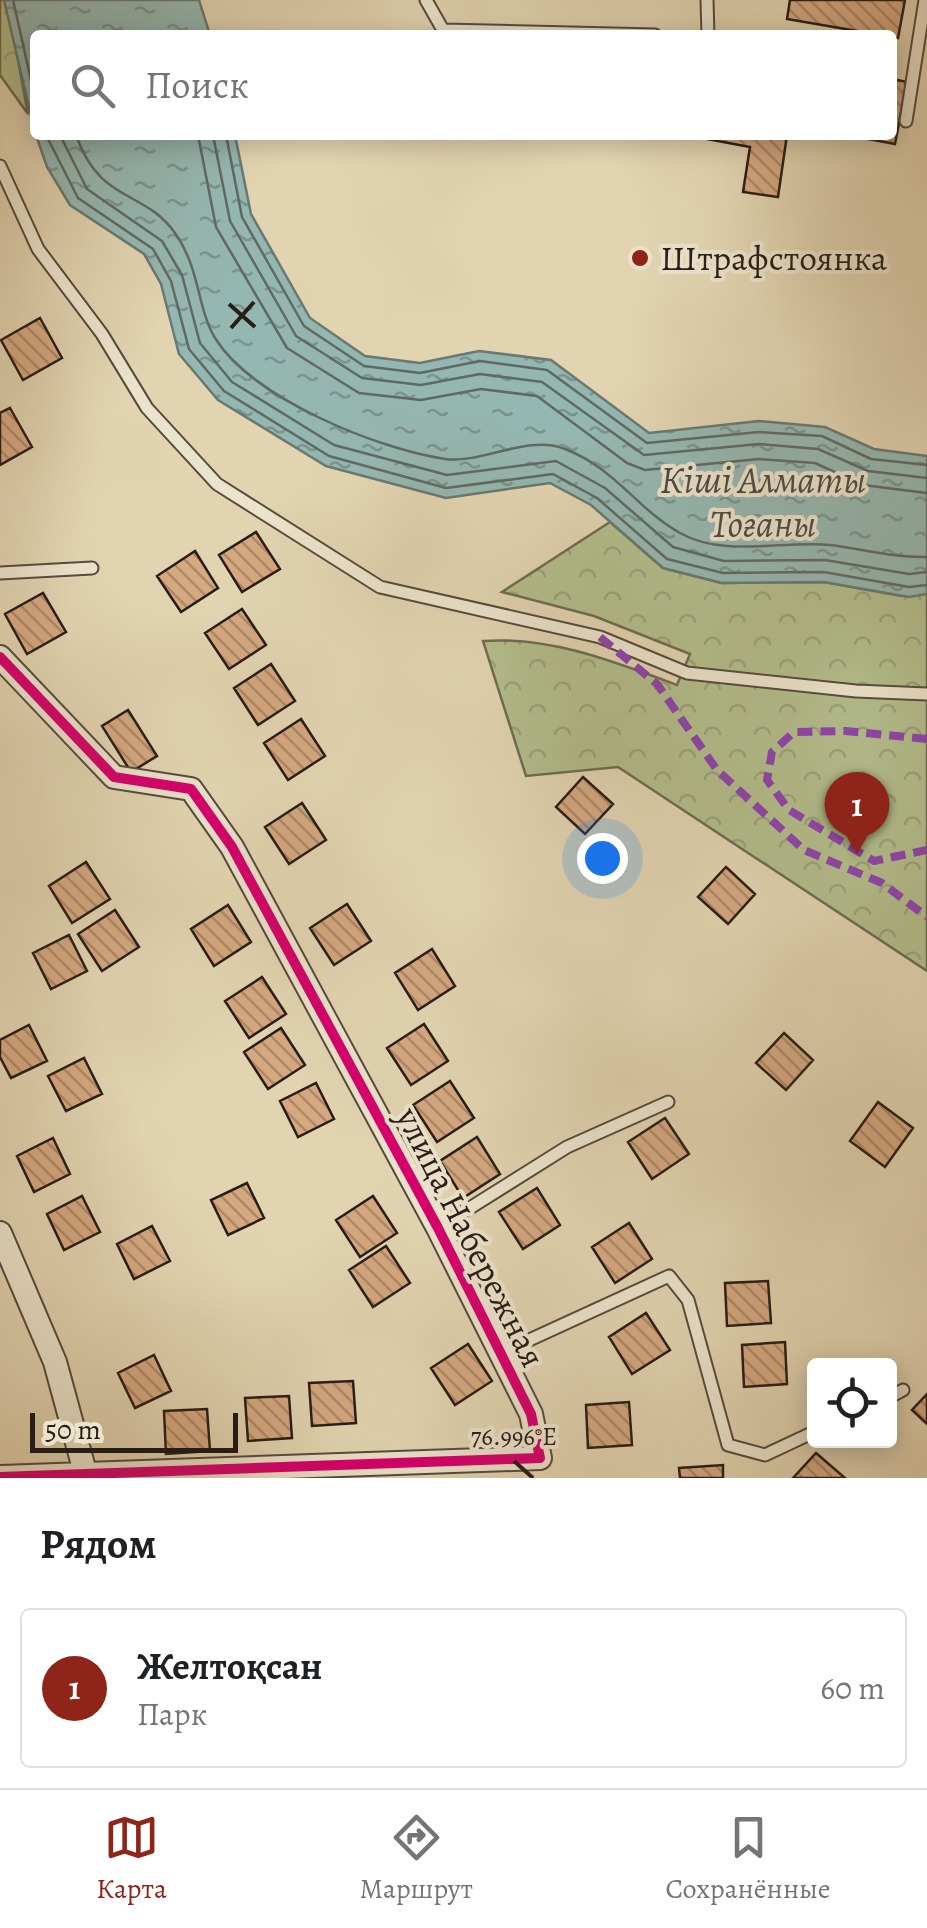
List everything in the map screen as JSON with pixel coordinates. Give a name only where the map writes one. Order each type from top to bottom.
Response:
[{"type":"street","name":"улица Набережная","points":[[0,657],[114,777],[192,790],[232,848],[438,1228],[531,1414],[540,1458],[336,1470],[85,1472],[0,1477]]},
{"type":"street","points":[[0,1233],[55,1362],[85,1472]]},
{"type":"lane","points":[[426,0],[443,30]]},
{"type":"lane","points":[[707,0],[708,30]]},
{"type":"lane","points":[[906,121],[925,0]]},
{"type":"lane","points":[[0,166],[38,249],[102,334],[147,408],[217,484],[380,587],[600,637],[687,673],[856,691],[927,694]]},
{"type":"lane","points":[[0,573],[92,568]]},
{"type":"lane","points":[[438,1228],[567,1147],[668,1102]]},
{"type":"lane","points":[[500,1353],[669,1276],[688,1300],[728,1445],[766,1455],[807,1435]]},
{"type":"lane","points":[[897,1393],[903,1390]]},
{"type":"green space","points":[[0,0],[7,0],[28,114],[0,75]]},
{"type":"green space","points":[[610,522],[663,568],[722,583],[824,582],[902,596],[927,593],[927,971],[618,767],[526,776],[483,641],[557,647],[677,685],[690,654],[594,616],[502,592]]},
{"type":"water","points":[[4,0],[199,0],[208,30],[30,30],[30,112]]},
{"type":"water","name":"Кіші Алматы Тоғаны","points":[[38,140],[236,140],[251,214],[310,318],[365,356],[420,363],[479,351],[551,360],[649,433],[759,421],[825,427],[874,449],[927,456],[927,594],[909,597],[824,582],[722,583],[663,568],[591,505],[550,483],[446,498],[326,466],[218,400],[179,354],[161,284],[144,254],[70,205],[47,167]]},
{"type":"building","points":[[790,0],[905,0],[898,38],[897,30],[851,30],[787,19]]},
{"type":"building","points":[[897,80],[907,82],[897,134]]},
{"type":"building","points":[[713,140],[786,140],[778,197],[743,192],[750,147]]},
{"type":"building","points":[[40,318],[62,358],[23,380],[1,340]]},
{"type":"building","points":[[10,408],[32,447],[0,465],[0,413]]},
{"type":"building","points":[[256,532],[280,569],[242,592],[219,555]]},
{"type":"building","points":[[195,551],[218,588],[181,612],[157,576]]},
{"type":"building","points":[[43,593],[66,632],[27,654],[5,614]]},
{"type":"building","points":[[242,609],[266,645],[229,669],[205,633]]},
{"type":"building","points":[[271,664],[295,701],[258,725],[234,688]]},
{"type":"building","points":[[128,710],[157,756],[131,772],[102,726]]},
{"type":"building","points":[[301,719],[325,756],[288,780],[264,743]]},
{"type":"building","points":[[583,777],[613,804],[585,834],[556,807]]},
{"type":"building","points":[[302,803],[326,840],[289,864],[265,827]]},
{"type":"building","points":[[86,862],[110,899],[72,923],[49,886]]},
{"type":"building","points":[[726,867],[755,894],[728,924],[698,897]]},
{"type":"building","points":[[347,904],[371,941],[334,965],[310,928]]},
{"type":"building","points":[[228,905],[251,942],[214,966],[191,929]]},
{"type":"building","points":[[115,910],[139,947],[102,971],[78,934]]},
{"type":"building","points":[[69,935],[87,971],[51,989],[33,953]]},
{"type":"building","points":[[432,949],[455,986],[418,1010],[395,973]]},
{"type":"building","points":[[262,977],[286,1014],[249,1038],[225,1001]]},
{"type":"building","points":[[424,1024],[448,1061],[411,1085],[387,1048]]},
{"type":"building","points":[[29,1025],[47,1061],[11,1078],[0,1057],[0,1040]]},
{"type":"building","points":[[281,1028],[305,1065],[268,1089],[244,1052]]},
{"type":"building","points":[[784,1033],[813,1060],[786,1090],[756,1063]]},
{"type":"building","points":[[84,1058],[102,1094],[66,1111],[48,1076]]},
{"type":"building","points":[[450,1081],[474,1118],[437,1142],[413,1105]]},
{"type":"building","points":[[316,1083],[334,1119],[298,1137],[280,1101]]},
{"type":"building","points":[[878,1102],[913,1128],[885,1167],[850,1141]]},
{"type":"building","points":[[665,1118],[689,1154],[652,1179],[628,1142]]},
{"type":"building","points":[[477,1137],[500,1174],[463,1198],[440,1161]]},
{"type":"building","points":[[53,1138],[70,1174],[34,1192],[17,1156]]},
{"type":"building","points":[[247,1183],[264,1218],[228,1235],[211,1200]]},
{"type":"building","points":[[537,1188],[560,1225],[523,1249],[499,1212]]},
{"type":"building","points":[[82,1196],[100,1232],[64,1250],[47,1214]]},
{"type":"building","points":[[373,1196],[397,1233],[360,1257],[336,1220]]},
{"type":"building","points":[[629,1223],[652,1259],[615,1283],[592,1247]]},
{"type":"building","points":[[152,1226],[170,1261],[134,1279],[117,1244]]},
{"type":"building","points":[[386,1246],[410,1283],[373,1307],[349,1270]]},
{"type":"building","points":[[768,1281],[771,1323],[727,1326],[725,1283]]},
{"type":"building","points":[[646,1313],[670,1350],[632,1374],[609,1337]]},
{"type":"building","points":[[785,1342],[787,1384],[744,1387],[742,1345]]},
{"type":"building","points":[[468,1344],[492,1381],[455,1405],[431,1368]]},
{"type":"building","points":[[154,1355],[171,1391],[135,1408],[118,1373]]},
{"type":"building","points":[[353,1381],[356,1423],[312,1426],[309,1383]]},
{"type":"building","points":[[927,1394],[927,1424],[912,1410]]},
{"type":"building","points":[[289,1396],[292,1438],[248,1441],[245,1398]]},
{"type":"building","points":[[629,1402],[632,1445],[588,1448],[586,1405]]},
{"type":"building","points":[[207,1409],[210,1451],[166,1454],[164,1411]]},
{"type":"building","points":[[816,1453],[845,1478],[793,1478]]},
{"type":"building","points":[[723,1465],[723,1478],[680,1478],[679,1468]]},
{"type":"marked path","points":[[600,637],[657,684],[717,770],[804,850],[882,883],[927,917]]},
{"type":"marked path","points":[[927,739],[846,731],[794,732],[772,752],[767,780],[789,810],[874,861],[927,850]]},
{"type":"cycle path","points":[[0,657],[114,777],[191,789],[232,847],[438,1228],[531,1414],[540,1458],[0,1477]]},
{"type":"place","name":"Штрафстоянка","points":[[640,258]]},
{"type":"place","name":"Желтоқсан","points":[[857,854]]}]
